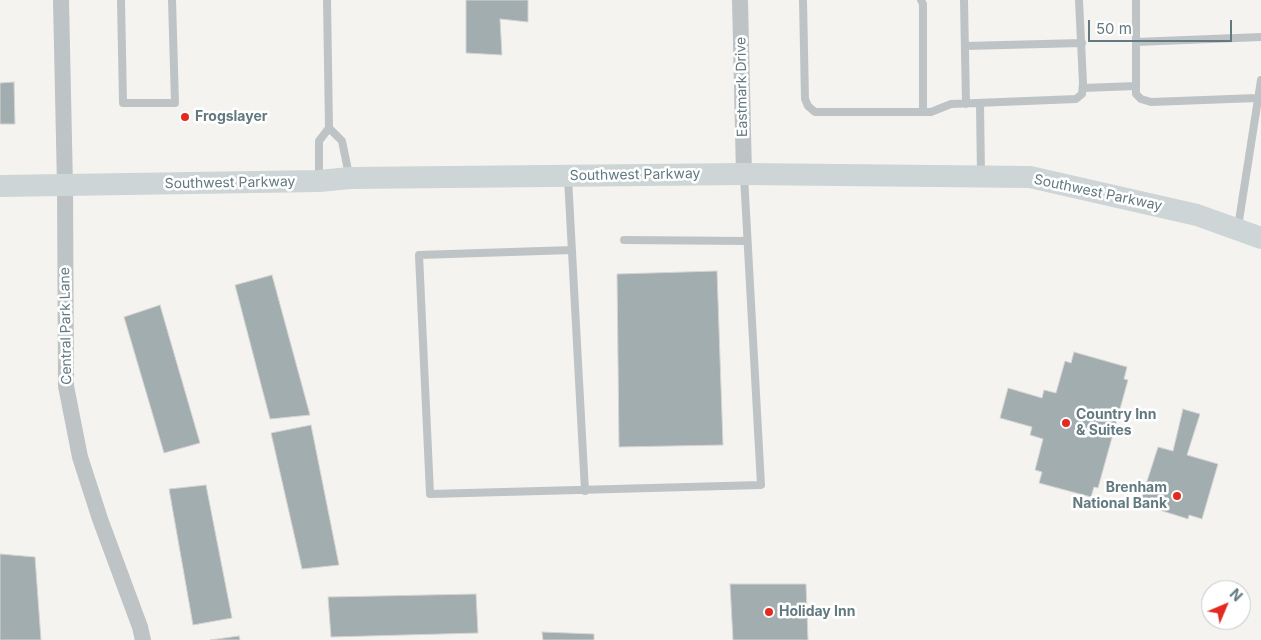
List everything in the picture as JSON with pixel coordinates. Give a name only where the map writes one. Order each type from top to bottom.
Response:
[{"type":"main road","name":"Southwest Parkway","points":[[0,186],[319,181],[350,178],[744,174],[1030,177],[1197,215],[1261,238]]},
{"type":"street","name":"Central Park Lane","points":[[61,0],[65,186],[66,386],[80,457],[100,520],[140,627],[143,640]]},
{"type":"street","name":"Eastmark Drive","points":[[740,0],[744,174]]},
{"type":"lane","points":[[121,0],[123,103],[174,103],[172,0]]},
{"type":"lane","points":[[319,181],[319,141],[329,128],[327,0]]},
{"type":"lane","points":[[803,0],[805,99],[808,106],[815,112],[931,112],[951,104],[1076,99],[1082,94],[1083,88],[1079,0]]},
{"type":"lane","points":[[921,0],[923,4],[923,112]]},
{"type":"lane","points":[[964,0],[966,104]]},
{"type":"lane","points":[[1136,0],[1136,94],[1141,99],[1151,102],[1257,98]]},
{"type":"lane","points":[[1136,42],[1261,37]]},
{"type":"lane","points":[[965,46],[1082,43]]},
{"type":"lane","points":[[1237,229],[1261,80]]},
{"type":"lane","points":[[1083,88],[1136,86]]},
{"type":"lane","points":[[980,103],[981,177]]},
{"type":"lane","points":[[329,128],[342,141],[350,178]]},
{"type":"lane","points":[[572,250],[420,255],[430,494],[761,485],[744,174]]},
{"type":"lane","points":[[568,176],[585,491]]},
{"type":"lane","points":[[624,240],[747,240]]},
{"type":"building","points":[[466,0],[528,0],[528,22],[500,19],[502,55],[466,53]]},
{"type":"building","points":[[14,82],[15,124],[0,124],[0,83]]},
{"type":"building","points":[[717,271],[723,445],[619,447],[617,274]]},
{"type":"building","points":[[272,275],[310,415],[270,419],[235,285]]},
{"type":"building","points":[[160,305],[200,443],[164,453],[124,317]]},
{"type":"building","name":"Country Inn & Suites","points":[[1074,352],[1127,367],[1124,379],[1128,380],[1098,488],[1094,487],[1091,497],[1039,483],[1042,472],[1035,470],[1043,439],[1030,435],[1032,427],[1000,418],[1008,388],[1042,398],[1044,390],[1056,393],[1065,361],[1071,363]]},
{"type":"building","points":[[1183,409],[1200,414],[1187,455],[1218,464],[1202,519],[1189,515],[1188,519],[1153,508],[1154,504],[1141,500],[1158,447],[1173,451]]},
{"type":"building","points":[[311,425],[339,565],[302,569],[271,433]]},
{"type":"building","points":[[206,485],[232,618],[193,625],[169,489]]},
{"type":"building","points":[[0,554],[35,557],[41,640],[0,640]]},
{"type":"building","name":"Holiday Inn","points":[[730,584],[806,584],[808,640],[733,640]]},
{"type":"building","points":[[476,594],[478,633],[331,637],[328,597]]},
{"type":"building","points":[[542,632],[594,634],[594,640],[543,640]]},
{"type":"building","points":[[239,636],[240,640],[210,640]]},
{"type":"place","name":"Frogslayer","points":[[185,117]]},
{"type":"place","name":"Country Inn & Suites","points":[[1066,423]]},
{"type":"place","name":"Brenham National Bank","points":[[1177,496]]},
{"type":"place","name":"Holiday Inn","points":[[769,612]]}]
